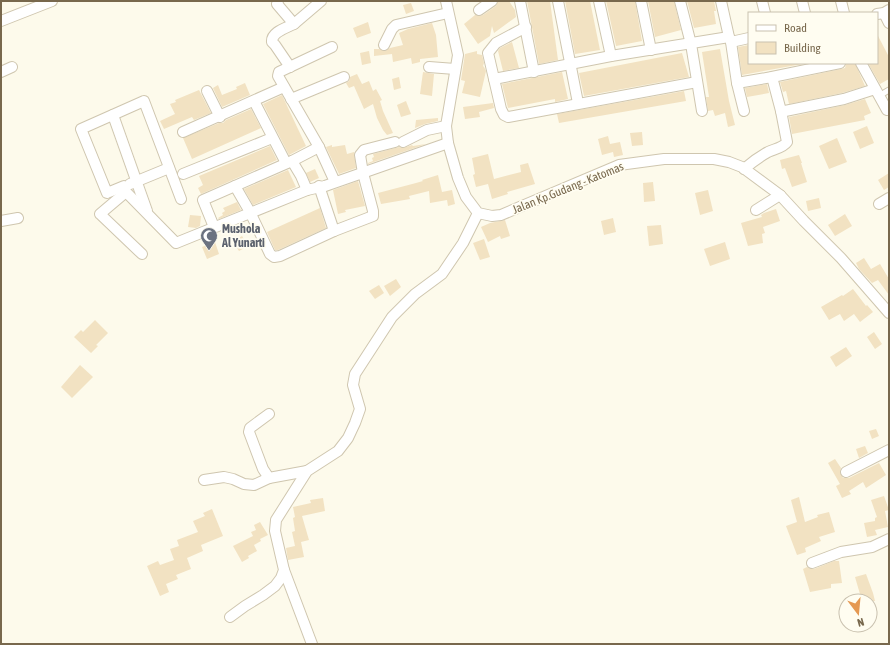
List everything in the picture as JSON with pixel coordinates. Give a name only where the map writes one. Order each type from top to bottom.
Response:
[{"type":"street","points":[[1,20],[52,1]]},
{"type":"street","points":[[278,1],[277,4],[294,24]]},
{"type":"street","points":[[290,67],[272,42],[271,38],[273,34],[294,24],[321,1]]},
{"type":"street","points":[[204,480],[224,477],[244,484],[254,485],[268,478],[307,470],[338,451],[348,438],[360,409],[353,385],[355,374],[392,317],[415,294],[442,274],[463,243],[478,213],[466,197],[458,178],[448,143],[446,126],[458,55],[446,1]]},
{"type":"street","points":[[479,10],[492,1]]},
{"type":"street","points":[[520,1],[534,72]]},
{"type":"street","points":[[558,1],[578,103]]},
{"type":"street","points":[[599,1],[611,56]]},
{"type":"street","points":[[641,1],[651,50]]},
{"type":"street","points":[[680,1],[690,44],[702,110]]},
{"type":"street","points":[[721,1],[744,111]]},
{"type":"street","points":[[762,1],[765,12]]},
{"type":"street","points":[[802,1],[805,12]]},
{"type":"street","points":[[841,1],[844,12]]},
{"type":"street","points":[[883,12],[889,23]]},
{"type":"street","points":[[384,45],[392,29],[396,25],[448,13]]},
{"type":"street","points":[[526,27],[496,44],[488,53],[501,109],[504,115],[508,118],[578,103],[697,82]]},
{"type":"street","points":[[494,79],[611,56],[690,44],[748,38]]},
{"type":"street","points":[[332,47],[279,72],[278,76],[319,147],[335,182]]},
{"type":"street","points":[[738,83],[772,78],[835,64]]},
{"type":"street","points":[[862,64],[887,110]]},
{"type":"street","points":[[1,72],[12,67]]},
{"type":"street","points":[[429,67],[455,69]]},
{"type":"street","points":[[291,99],[344,77]]},
{"type":"street","points":[[744,168],[768,152],[785,145],[787,142],[781,111],[772,78]]},
{"type":"street","points":[[183,132],[220,117],[284,87]]},
{"type":"street","points":[[207,90],[220,117]]},
{"type":"street","points":[[781,111],[790,111],[877,93]]},
{"type":"street","points":[[109,206],[107,193],[81,129],[144,101],[181,199]]},
{"type":"street","points":[[254,101],[272,138],[301,176],[307,190]]},
{"type":"street","points":[[112,115],[148,214]]},
{"type":"street","points":[[235,186],[250,212],[270,254],[274,257],[280,256],[334,231],[374,215],[362,173],[361,152],[370,148],[399,142],[427,130],[446,126]]},
{"type":"street","points":[[183,174],[272,138]]},
{"type":"street","points":[[125,189],[176,243],[307,190],[319,186],[325,186],[448,143]]},
{"type":"street","points":[[214,227],[203,200],[319,147]]},
{"type":"street","name":"Jalan Kp.Gudang - Katomas","points":[[478,213],[492,216],[501,215],[619,165],[664,159],[714,159],[729,162],[744,168],[780,195],[841,258],[889,313]]},
{"type":"street","points":[[142,254],[100,214],[125,189],[136,181],[169,168]]},
{"type":"street","points":[[319,186],[334,231]]},
{"type":"street","points":[[107,193],[125,189]]},
{"type":"street","points":[[756,210],[780,195]]},
{"type":"street","points":[[879,204],[889,198]]},
{"type":"street","points":[[1,221],[18,218]]},
{"type":"street","points":[[268,478],[249,432],[250,428],[269,414]]},
{"type":"street","points":[[846,472],[889,450]]},
{"type":"street","points":[[307,470],[276,520],[275,531],[284,570],[312,644]]},
{"type":"street","points":[[812,563],[840,552],[872,547],[889,539]]},
{"type":"street","points":[[230,617],[275,586],[281,578],[284,570]]},
{"type":"lane","points":[[877,93],[889,90]]},
{"type":"building","points":[[498,1],[509,1],[515,10],[516,17],[494,33],[492,26],[490,36],[478,44],[464,24],[475,15],[483,15],[496,6]]},
{"type":"building","points":[[527,1],[550,1],[558,60],[539,64]]},
{"type":"building","points":[[565,1],[590,1],[600,50],[575,54]]},
{"type":"building","points":[[606,1],[635,1],[642,41],[616,46]]},
{"type":"building","points":[[648,1],[674,1],[681,30],[655,37]]},
{"type":"building","points":[[687,1],[714,1],[716,24],[694,28]]},
{"type":"building","points":[[411,3],[414,11],[406,14],[403,5]]},
{"type":"building","points":[[368,22],[371,33],[357,38],[353,28]]},
{"type":"building","points":[[432,23],[436,35],[438,57],[420,59],[420,62],[412,64],[411,58],[393,62],[392,54],[374,56],[374,49],[385,51],[390,48],[403,45],[399,33],[408,29]]},
{"type":"building","points":[[878,36],[889,57],[889,79],[880,84],[869,64],[878,64]]},
{"type":"building","points":[[512,42],[519,68],[503,71],[498,51],[500,48]]},
{"type":"building","points":[[748,45],[748,64],[802,64],[742,75],[738,47]]},
{"type":"building","points":[[720,49],[729,101],[735,125],[728,127],[725,113],[715,116],[713,110],[708,111],[706,97],[709,97],[702,52]]},
{"type":"building","points":[[369,51],[371,63],[362,65],[360,53]]},
{"type":"building","points":[[477,51],[477,54],[482,55],[484,63],[483,66],[486,71],[480,97],[462,93],[465,81],[461,80],[465,54]]},
{"type":"building","points":[[682,53],[689,77],[584,96],[579,73]]},
{"type":"building","points":[[846,64],[855,64],[865,86],[842,93],[789,104],[786,91],[783,92],[780,82],[845,68]]},
{"type":"building","points":[[423,72],[434,74],[432,96],[420,94]]},
{"type":"building","points":[[562,72],[568,99],[555,102],[555,99],[508,108],[502,84]]},
{"type":"building","points":[[357,74],[362,84],[369,81],[373,91],[376,89],[382,100],[380,101],[383,111],[393,133],[387,135],[383,130],[377,118],[373,104],[364,109],[354,86],[349,88],[346,83],[349,81],[350,77]]},
{"type":"building","points":[[399,77],[401,88],[394,90],[392,79]]},
{"type":"building","points":[[245,83],[250,95],[222,107],[213,88],[218,85],[222,95],[237,89],[236,87]]},
{"type":"building","points":[[767,84],[769,93],[747,97],[745,88]]},
{"type":"building","points":[[199,90],[211,113],[194,120],[192,117],[164,129],[160,121],[175,114],[170,104],[176,102],[175,100]]},
{"type":"building","points":[[684,91],[686,101],[559,123],[557,114]]},
{"type":"building","points":[[282,95],[306,146],[289,155],[263,104]]},
{"type":"building","points":[[865,99],[871,113],[864,116],[865,120],[792,134],[789,117],[845,105]]},
{"type":"building","points":[[406,101],[411,114],[401,117],[397,105]]},
{"type":"building","points":[[493,103],[494,108],[479,112],[480,117],[465,119],[463,107]]},
{"type":"building","points":[[251,109],[261,128],[192,159],[183,138],[219,123],[223,123],[226,120]]},
{"type":"building","points":[[438,118],[438,121],[415,128],[416,120]]},
{"type":"building","points":[[867,126],[874,143],[860,149],[853,132]]},
{"type":"building","points":[[642,132],[643,145],[632,146],[630,133]]},
{"type":"building","points":[[608,136],[610,144],[620,142],[623,155],[614,157],[613,152],[602,155],[598,139]]},
{"type":"building","points":[[837,138],[847,162],[829,169],[819,146]]},
{"type":"building","points":[[426,144],[368,164],[373,161],[373,154],[399,147],[403,148],[412,145]]},
{"type":"building","points":[[332,145],[332,147],[345,145],[347,154],[354,152],[356,168],[339,174],[326,147]]},
{"type":"building","points":[[270,146],[277,160],[201,194],[198,188],[203,185],[199,176]]},
{"type":"building","points":[[488,154],[494,179],[521,172],[520,165],[528,163],[535,184],[507,192],[508,194],[492,199],[488,184],[476,187],[473,175],[475,174],[472,158]]},
{"type":"building","points":[[799,155],[807,182],[792,187],[785,168],[782,169],[780,160]]},
{"type":"building","points":[[315,169],[319,178],[310,182],[306,173]]},
{"type":"building","points":[[288,170],[296,187],[253,205],[244,189]]},
{"type":"building","points":[[889,173],[889,187],[884,190],[878,180]]},
{"type":"building","points":[[438,175],[442,192],[452,190],[455,204],[448,206],[447,200],[430,203],[429,191],[409,196],[410,199],[381,204],[378,193],[423,181],[422,180]]},
{"type":"building","points":[[358,181],[365,206],[345,210],[346,212],[338,214],[333,190]]},
{"type":"building","points":[[653,182],[655,201],[644,202],[643,183]]},
{"type":"building","points":[[708,190],[713,211],[700,215],[695,193]]},
{"type":"building","points":[[819,198],[821,208],[808,211],[806,201]]},
{"type":"building","points":[[237,202],[241,210],[219,219],[218,218],[223,215],[222,213],[225,211],[223,208]]},
{"type":"building","points":[[320,208],[326,228],[275,250],[267,232]]},
{"type":"building","points":[[776,209],[780,221],[763,227],[765,233],[762,234],[763,243],[748,246],[741,223],[762,217],[761,215],[764,213]]},
{"type":"building","points":[[845,214],[852,226],[835,236],[828,225]]},
{"type":"building","points":[[190,215],[201,216],[200,226],[196,228],[188,227]]},
{"type":"building","points":[[613,218],[616,232],[604,235],[601,221]]},
{"type":"building","points":[[505,220],[510,236],[501,239],[500,236],[488,242],[481,227],[490,223]]},
{"type":"building","points":[[661,225],[663,244],[649,246],[647,226]]},
{"type":"building","points":[[242,236],[248,246],[239,251],[233,242]]},
{"type":"building","points":[[484,239],[490,257],[480,260],[473,243]]},
{"type":"building","points":[[215,242],[219,254],[207,259],[202,247]]},
{"type":"building","points":[[725,242],[730,259],[710,266],[704,249]]},
{"type":"building","points":[[864,258],[871,269],[880,264],[889,279],[889,295],[878,280],[872,283],[859,269],[856,263]]},
{"type":"building","points":[[396,279],[401,287],[390,296],[384,286]]},
{"type":"building","points":[[379,285],[384,293],[375,299],[369,291]]},
{"type":"building","points":[[853,289],[866,306],[867,305],[873,312],[860,322],[854,314],[844,321],[840,314],[829,320],[821,307]]},
{"type":"building","points":[[95,320],[108,333],[96,345],[98,346],[91,353],[74,337],[81,330],[83,332]]},
{"type":"building","points":[[874,332],[882,344],[875,349],[867,337]]},
{"type":"building","points":[[846,347],[852,356],[836,367],[830,357]]},
{"type":"building","points":[[80,365],[93,377],[72,398],[61,387]]},
{"type":"building","points":[[876,429],[879,436],[872,439],[869,431]]},
{"type":"building","points":[[865,446],[868,453],[859,458],[856,449]]},
{"type":"building","points":[[835,459],[841,468],[840,472],[843,478],[849,478],[879,463],[886,475],[866,488],[863,482],[849,491],[851,494],[842,498],[836,486],[840,484],[828,463]]},
{"type":"building","points":[[884,496],[889,510],[885,511],[888,527],[875,530],[877,535],[867,537],[864,523],[875,521],[875,518],[877,517],[871,500]]},
{"type":"building","points":[[799,497],[805,522],[818,517],[817,515],[829,512],[835,532],[819,537],[821,541],[805,548],[806,552],[797,555],[786,526],[797,522],[791,500]]},
{"type":"building","points":[[323,498],[325,511],[302,516],[309,540],[301,542],[304,557],[288,560],[286,548],[295,546],[292,532],[295,531],[293,507],[311,503],[310,500]]},
{"type":"building","points":[[212,509],[223,536],[201,545],[203,551],[187,558],[191,569],[176,575],[178,579],[166,584],[169,592],[160,596],[147,566],[158,561],[160,565],[174,560],[170,549],[179,546],[177,540],[198,532],[193,521],[205,516],[203,513]]},
{"type":"building","points":[[260,522],[268,535],[260,539],[261,541],[254,545],[257,551],[248,556],[249,558],[242,562],[233,546],[253,536],[251,532],[256,530],[254,525]]},
{"type":"building","points":[[834,561],[839,561],[842,583],[831,584],[831,588],[810,592],[803,569],[807,567],[814,569]]},
{"type":"building","points":[[866,574],[873,593],[860,593],[855,577]]},
{"type":"place","name":"Mushola Al Yunarti","points":[[209,251]]}]
